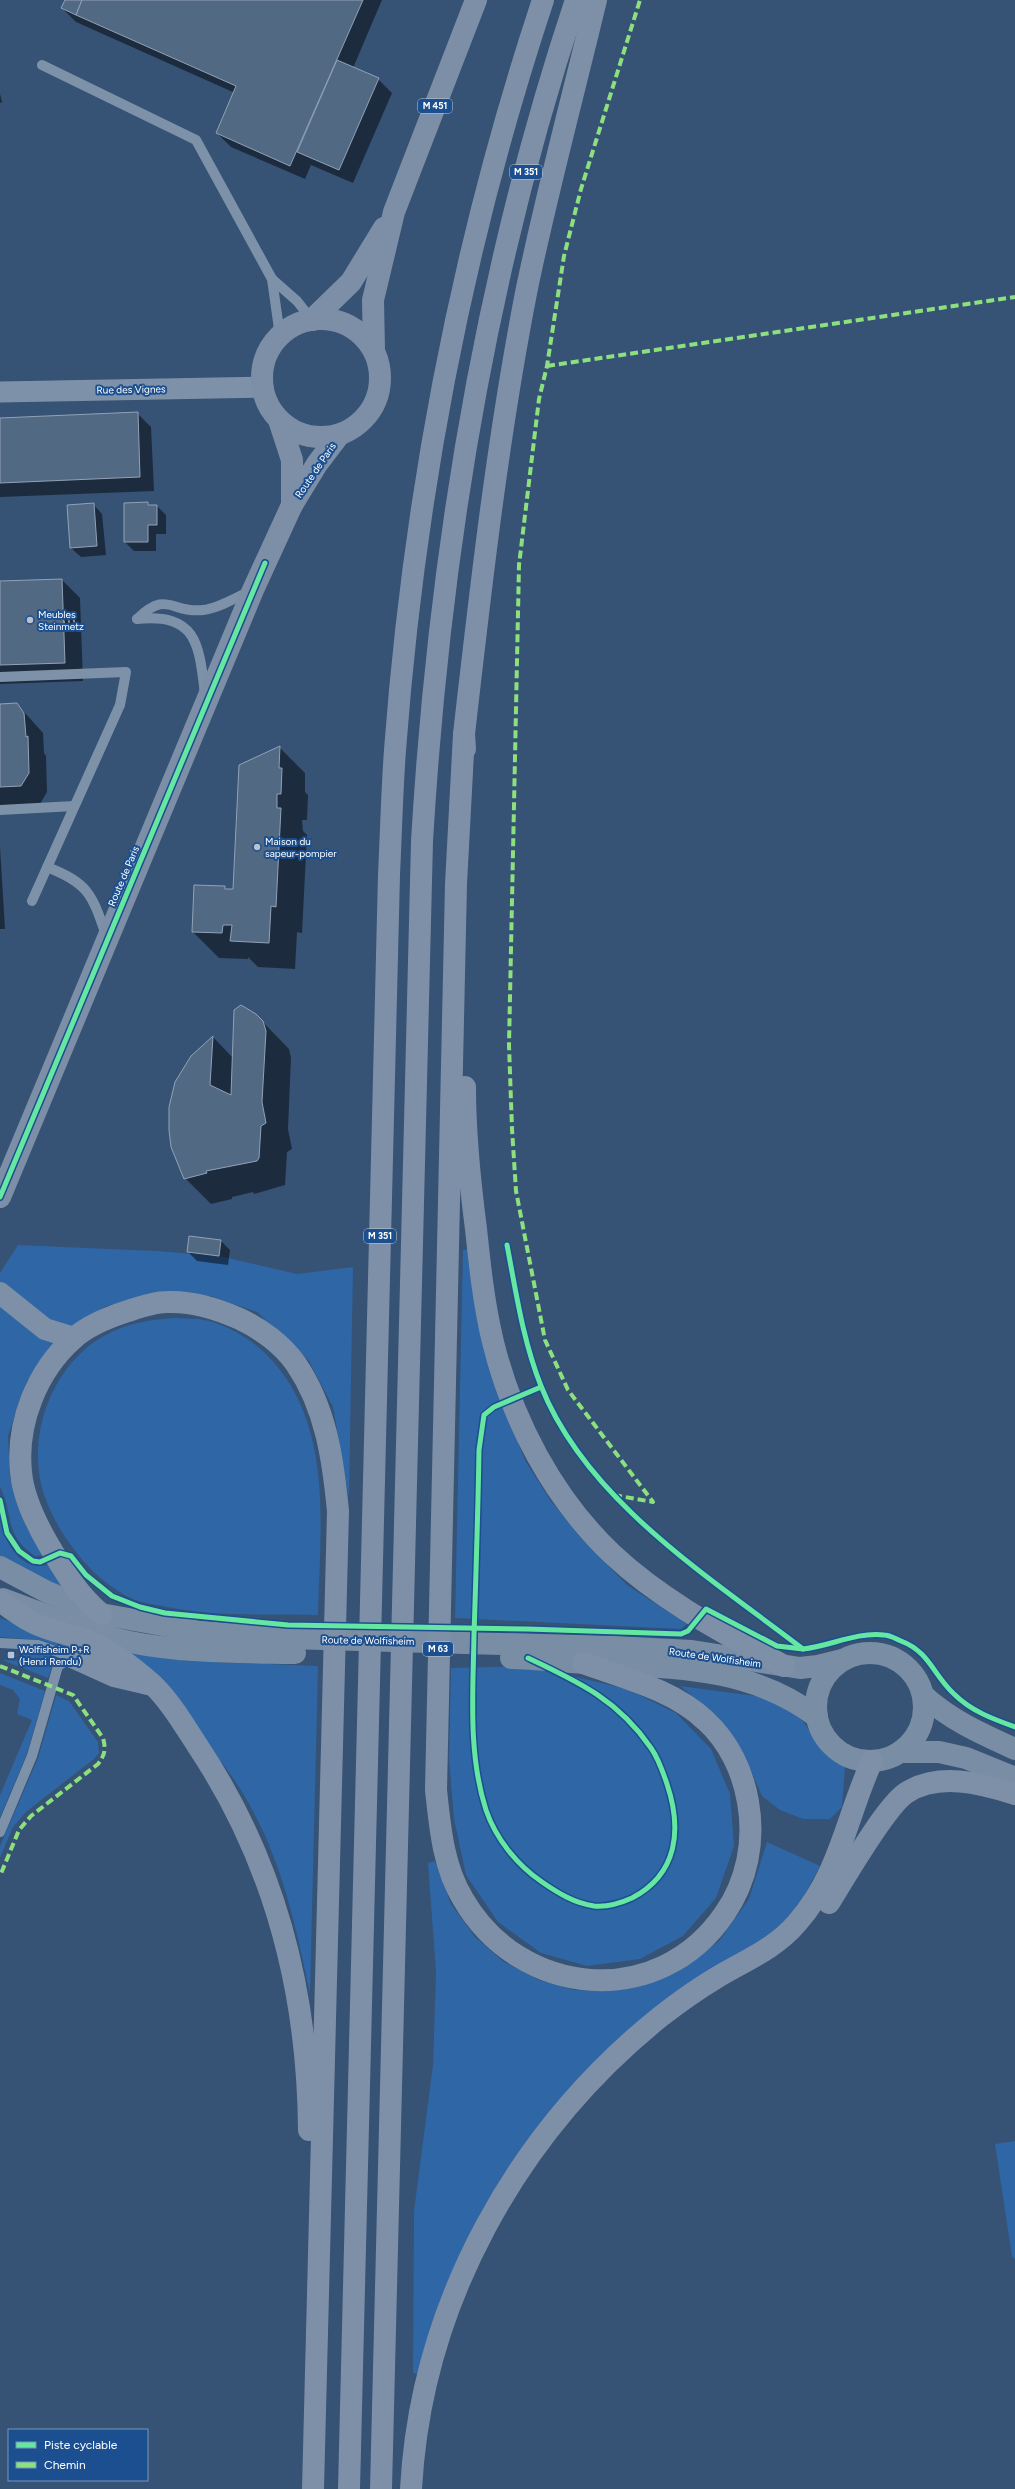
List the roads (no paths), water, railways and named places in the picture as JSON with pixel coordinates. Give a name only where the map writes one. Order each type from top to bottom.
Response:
[{"type":"highway","name":"M 351","points":[[349,2489],[389,875],[395,750],[408,618],[445,379],[471,260],[501,138],[543,0]]},
{"type":"highway","name":"M 351","points":[[381,2489],[422,841],[427,756],[436,659],[456,508],[484,346],[523,184],[576,0]]},
{"type":"highway","points":[[596,0],[539,234],[518,339],[484,561],[464,734],[470,844],[465,1098],[478,1251],[487,1313],[501,1372],[529,1440],[549,1476],[570,1507],[610,1552],[654,1588],[697,1618],[784,1666]]},
{"type":"highway","name":"M 63","points":[[464,734],[456,884],[436,1790],[448,1867],[463,1899],[484,1927],[506,1948],[529,1963],[552,1973],[580,1979],[603,1981],[627,1979],[654,1971],[677,1960],[694,1947],[718,1924],[734,1900],[744,1875],[751,1845],[751,1819],[746,1788],[736,1762],[723,1740],[706,1720],[687,1706],[649,1687],[583,1664]]},
{"type":"highway","points":[[0,1293],[45,1329],[74,1338]]},
{"type":"highway","points":[[101,1614],[84,1600],[72,1585],[37,1524],[27,1499],[21,1472],[21,1444],[29,1403],[56,1356],[74,1338],[112,1316],[138,1307],[166,1302],[196,1305],[225,1312],[253,1326],[287,1353],[295,1362],[308,1385],[318,1406],[334,1464],[338,1512],[313,2489]]},
{"type":"highway","points":[[0,1600],[31,1622],[93,1643],[117,1657],[153,1685],[182,1722],[214,1770],[261,1862],[281,1927],[298,1994],[305,2052],[309,2119],[306,2396],[308,2489]]},
{"type":"highway","points":[[72,1656],[114,1676],[153,1685]]},
{"type":"highway","points":[[411,2489],[417,2433],[426,2387],[449,2306],[479,2238],[507,2188],[536,2145],[568,2105],[595,2074],[630,2041],[692,1994],[774,1944],[797,1924],[818,1896],[835,1864],[861,1786],[872,1761]]},
{"type":"highway","points":[[507,2188],[602,2084],[638,2050],[698,2004],[767,1964],[788,1950],[805,1934],[829,1904],[891,1808],[905,1794],[918,1787],[946,1781],[988,1786],[1015,1794]]},
{"type":"main road","name":"M 451","points":[[374,350],[373,300],[394,212],[476,0]]},
{"type":"main road","name":"M 451","points":[[312,320],[351,282],[394,212]]},
{"type":"main road","points":[[332,319],[348,325],[362,336],[374,350],[380,368],[380,387],[374,404],[363,420],[339,435],[312,436],[295,431],[279,420],[268,405],[263,387],[263,369],[269,351],[280,336],[294,325],[312,320],[332,319]]},
{"type":"main road","name":"Route de Paris","points":[[279,420],[292,460],[292,505]]},
{"type":"main road","name":"Route de Paris","points":[[0,1197],[253,590],[292,505],[317,464],[339,435]]},
{"type":"main road","name":"Route de Wolfisheim","points":[[0,1567],[47,1592],[101,1614],[172,1629],[287,1645]]},
{"type":"main road","name":"Route de Wolfisheim","points":[[0,1600],[78,1627],[129,1642],[162,1648],[201,1650],[287,1645],[529,1651],[692,1652],[784,1666],[818,1666],[842,1660]]},
{"type":"main road","name":"Route de Wolfisheim","points":[[529,1651],[583,1664],[650,1665],[734,1677],[769,1688],[792,1699],[817,1717]]},
{"type":"main road","points":[[875,1653],[892,1657],[906,1666],[917,1680],[923,1696],[923,1712],[919,1728],[911,1742],[900,1752],[887,1758],[872,1761],[857,1759],[843,1754],[831,1744],[822,1731],[817,1717],[816,1700],[820,1684],[830,1670],[842,1660],[858,1654],[875,1653]]},
{"type":"main road","points":[[923,1696],[941,1712],[980,1734],[1015,1749]]},
{"type":"main road","points":[[900,1752],[939,1752],[966,1758],[1015,1778]]},
{"type":"street","name":"Rue des Vignes","points":[[0,392],[263,387]]},
{"type":"lane","points":[[42,65],[196,140],[272,279],[297,301],[312,320]]},
{"type":"lane","points":[[272,279],[280,336]]},
{"type":"lane","points":[[206,702],[201,659],[195,640],[190,631],[173,621],[152,618],[137,619],[157,604],[202,610],[253,590]]},
{"type":"lane","points":[[0,677],[126,672],[120,705],[32,901]]},
{"type":"lane","points":[[0,810],[74,806]]},
{"type":"lane","points":[[47,866],[72,876],[83,886],[97,910],[107,939]]},
{"type":"lane","points":[[0,1643],[38,1645],[72,1656]]},
{"type":"lane","points":[[0,1832],[32,1756],[58,1666],[72,1656]]},
{"type":"place","name":"Meubles Steinmetz","points":[[30,620]]},
{"type":"place","name":"Maison du sapeur-pompier","points":[[257,847]]},
{"type":"place","name":"Wolfisheim P+R (Henri Rendu)","points":[[11,1655]]}]
